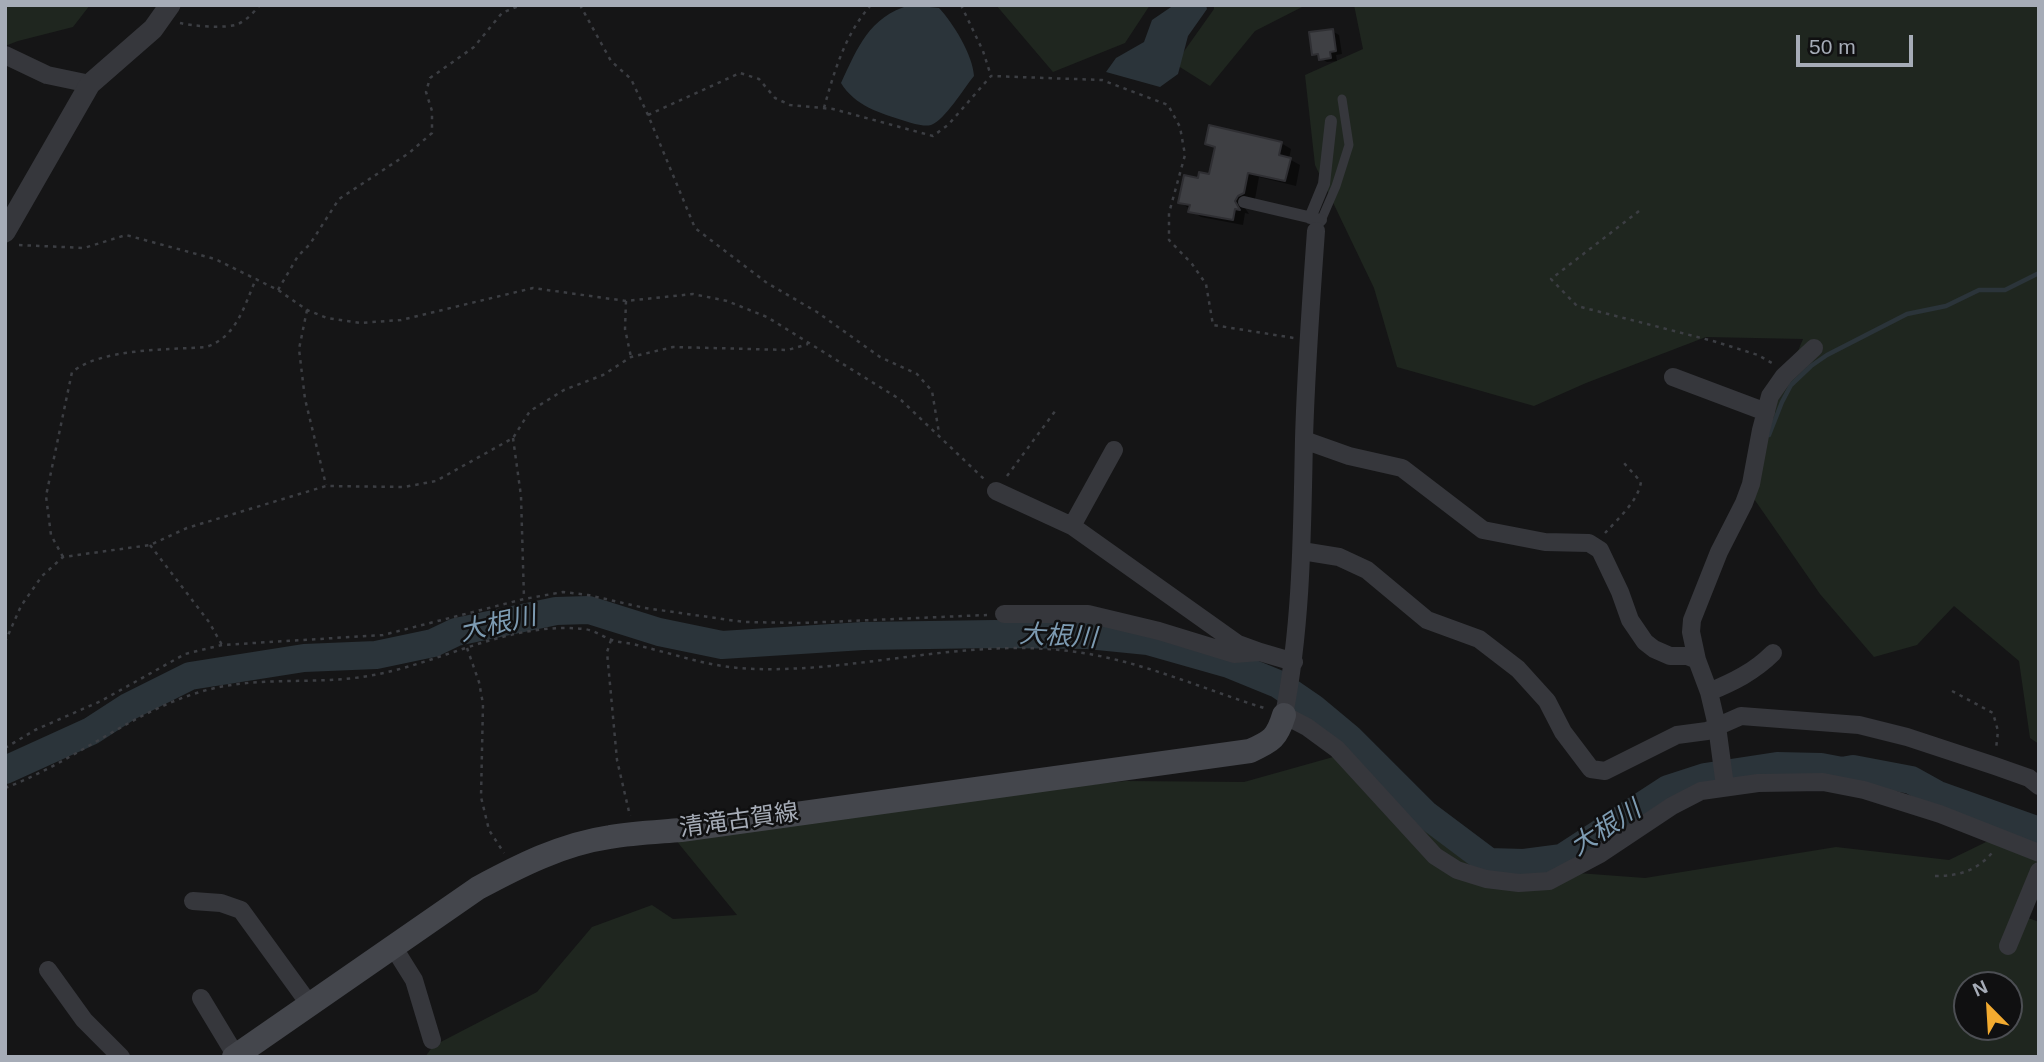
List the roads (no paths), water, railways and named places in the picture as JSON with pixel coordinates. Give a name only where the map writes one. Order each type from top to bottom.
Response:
[{"type":"main road","name":"清滝古賀線","points":[[235,1056],[478,888],[514,869],[580,843],[1250,751],[1270,742],[1279,732],[1284,715]]},
{"type":"street","points":[[12,238],[90,84],[153,29],[167,10]]},
{"type":"street","points":[[5,55],[47,75],[90,84]]},
{"type":"street","points":[[1331,121],[1324,184],[1316,223],[1308,340],[1302,551],[1294,662],[1284,715],[1307,727],[1337,749],[1435,856],[1457,870],[1486,879],[1520,883],[1549,881],[1600,855],[1672,806],[1700,791],[1758,783],[1823,782],[1864,790],[1940,814],[2039,853]]},
{"type":"street","points":[[1244,202],[1316,223]]},
{"type":"street","points":[[1725,786],[1717,726],[1709,692],[1697,660],[1691,632],[1692,620],[1719,552],[1744,503],[1756,464],[1760,430],[1770,396],[1784,376],[1814,348]]},
{"type":"street","points":[[1673,377],[1766,412]]},
{"type":"street","points":[[1304,440],[1349,456],[1402,468],[1483,530],[1545,542],[1593,545],[1600,550],[1630,620],[1645,642],[1670,656],[1687,656],[1697,660]]},
{"type":"street","points":[[1072,526],[1114,450]]},
{"type":"street","points":[[996,491],[1072,526],[1238,644],[1294,662]]},
{"type":"street","points":[[1302,551],[1339,557],[1367,570],[1427,620],[1479,639],[1518,668],[1547,701],[1563,732],[1591,769],[1605,771],[1677,735],[1707,730],[1741,716],[1859,725],[1907,737],[1995,766],[2029,778],[2039,786]]},
{"type":"street","points":[[1004,614],[1088,614],[1160,631],[1234,654],[1260,652]]},
{"type":"street","points":[[1709,692],[1745,676],[1773,653]]},
{"type":"street","points":[[2008,946],[2039,871]]},
{"type":"street","points":[[193,901],[221,903],[241,910],[310,1005]]},
{"type":"street","points":[[394,948],[414,980],[432,1040]]},
{"type":"street","points":[[48,970],[84,1020],[121,1057]]},
{"type":"street","points":[[201,998],[235,1056]]},
{"type":"lane","points":[[1316,223],[1336,186],[1349,145],[1342,99]]},
{"type":"waterway","points":[[1769,435],[1791,385],[1827,355],[1907,314],[1946,306],[1979,290],[2005,290],[2039,273]]},
{"type":"waterway","name":"大根川","points":[[5,770],[91,731],[128,707],[190,676],[304,658],[376,655],[433,643],[456,632],[556,611],[589,610],[659,632],[722,645],[863,636],[994,634],[1088,635],[1148,641],[1229,664],[1278,684],[1349,738],[1425,814],[1489,862],[1524,863],[1562,858],[1668,789],[1705,777],[1777,766],[1821,767],[1842,771],[1853,769],[1911,780],[1938,795],[2039,831]]}]
